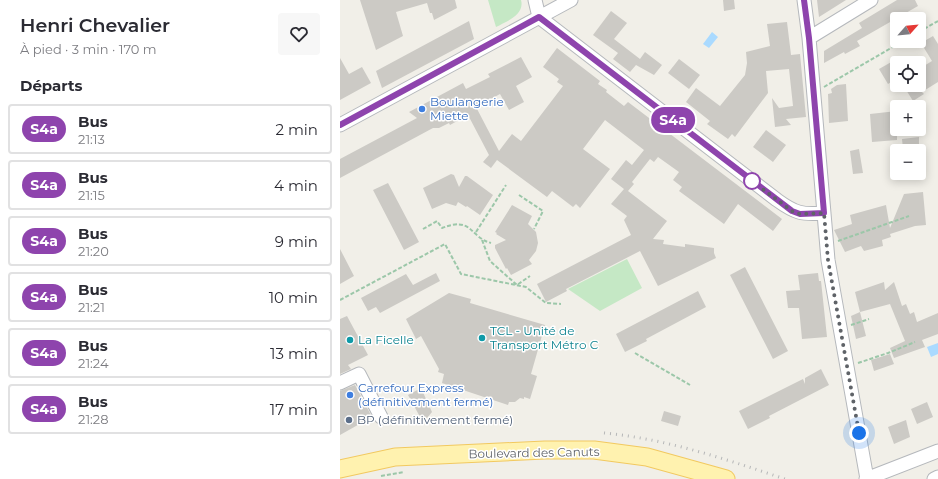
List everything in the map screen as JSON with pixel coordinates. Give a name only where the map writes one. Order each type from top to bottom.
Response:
[{"type":"main road","name":"Boulevard des Canuts","points":[[340,469],[395,458],[545,450],[594,450],[647,457],[726,479]]},
{"type":"street","points":[[535,0],[539,17],[792,211],[800,214],[824,213]]},
{"type":"street","points":[[340,125],[572,0]]},
{"type":"street","points":[[804,0],[809,38],[828,260],[848,366],[866,479],[938,451]]},
{"type":"street","points":[[809,38],[871,0]]},
{"type":"street","points":[[340,383],[359,374],[382,416]]},
{"type":"street","points":[[934,479],[938,477]]},
{"type":"path","points":[[926,28],[938,21]]},
{"type":"path","points":[[813,94],[891,48]]},
{"type":"path","points":[[476,232],[506,185]]},
{"type":"path","points":[[519,195],[543,211],[534,229]]},
{"type":"path","points":[[834,243],[909,216]]},
{"type":"path","points":[[423,229],[437,221],[442,228],[460,224],[476,232],[482,240],[490,261],[517,286]]},
{"type":"path","points":[[482,240],[491,243]]},
{"type":"path","points":[[340,300],[445,244],[461,274],[526,287],[546,303],[561,304]]},
{"type":"path","points":[[517,286],[530,276]]},
{"type":"path","points":[[841,327],[869,319]]},
{"type":"path","points":[[848,366],[888,353],[915,342]]},
{"type":"path","points":[[635,353],[690,385]]},
{"type":"path","points":[[374,478],[410,472]]},
{"type":"green space","points":[[488,0],[521,0],[522,5],[518,14],[496,27]]},
{"type":"green space","points":[[627,259],[642,288],[600,311],[568,289]]},
{"type":"water","points":[[712,32],[718,37],[709,48],[703,44]]},
{"type":"water","points":[[938,343],[938,354],[931,357],[927,347]]},
{"type":"building","points":[[360,0],[455,0],[457,8],[434,20],[427,3],[396,12],[403,36],[376,50]]},
{"type":"building","points":[[723,0],[734,0],[735,9],[724,11]]},
{"type":"building","points":[[817,0],[846,0],[819,17]]},
{"type":"building","points":[[897,0],[915,0],[918,6],[908,12],[890,12],[890,22],[857,41],[860,46],[845,54],[844,52],[824,63],[824,51],[862,28],[859,23]]},
{"type":"building","points":[[611,11],[627,23],[614,39],[640,59],[645,52],[662,65],[654,75],[636,65],[630,72],[613,59],[618,53],[593,35]]},
{"type":"building","points":[[469,21],[474,39],[382,88],[376,71]]},
{"type":"building","points":[[787,22],[791,55],[800,54],[806,117],[786,119],[791,125],[775,127],[772,98],[779,108],[793,106],[789,69],[766,71],[768,93],[735,137],[732,134],[728,139],[707,124],[710,121],[686,102],[696,88],[720,106],[745,75],[747,63],[746,52],[770,46],[767,24]]},
{"type":"building","points":[[933,36],[938,44],[938,82],[926,90],[926,65],[932,61],[924,48],[926,48],[926,40]]},
{"type":"building","points":[[557,48],[600,81],[598,84],[607,90],[606,92],[624,106],[628,102],[782,219],[773,231],[738,204],[724,224],[679,191],[682,187],[673,180],[679,172],[658,157],[654,162],[650,159],[632,182],[634,184],[628,191],[667,221],[653,239],[664,240],[663,244],[685,247],[685,244],[714,248],[716,258],[658,286],[640,251],[566,289],[567,291],[546,302],[537,284],[631,235],[624,220],[627,216],[611,204],[624,189],[611,179],[626,160],[632,165],[644,150],[605,120],[583,149],[610,169],[580,208],[576,204],[573,207],[552,191],[547,197],[497,160],[491,168],[483,162],[489,155],[468,115],[450,125],[449,123],[439,128],[433,128],[340,178],[340,159],[417,118],[409,112],[463,83],[466,89],[490,77],[488,74],[521,57],[532,77],[516,86],[524,102],[509,110],[500,94],[476,107],[499,151],[512,134],[521,141],[563,86],[557,82],[559,79],[543,67]]},
{"type":"building","points":[[340,58],[349,74],[362,67],[371,83],[340,100]]},
{"type":"building","points":[[679,59],[700,75],[689,89],[668,73]]},
{"type":"building","points":[[890,63],[890,83],[888,84],[879,69]]},
{"type":"building","points":[[846,84],[848,121],[829,123],[828,94],[832,93],[831,89],[837,85]]},
{"type":"building","points":[[907,92],[922,92],[924,94],[915,100],[912,100]]},
{"type":"building","points":[[890,112],[890,136],[897,136],[897,140],[872,142],[870,114]]},
{"type":"building","points":[[766,130],[786,145],[773,162],[753,147]]},
{"type":"building","points":[[919,137],[919,144],[902,144],[902,139]]},
{"type":"building","points":[[859,149],[863,173],[853,174],[850,151]]},
{"type":"building","points":[[451,174],[454,175],[459,187],[465,176],[467,176],[493,195],[480,215],[458,202],[456,206],[446,203],[432,209],[423,188]]},
{"type":"building","points":[[388,183],[419,242],[404,250],[373,190]]},
{"type":"building","points":[[923,192],[926,225],[915,226],[890,234],[891,237],[882,240],[883,246],[864,251],[861,246],[845,252],[834,230],[852,224],[850,215],[886,205],[890,228],[904,194]]},
{"type":"building","points":[[512,205],[532,216],[528,224],[536,232],[538,243],[536,251],[529,260],[532,264],[511,275],[507,268],[506,269],[495,248],[495,245],[506,240],[495,232]]},
{"type":"building","points":[[340,249],[354,276],[340,284]]},
{"type":"building","points":[[745,267],[788,351],[773,359],[730,275]]},
{"type":"building","points":[[436,273],[440,281],[380,313],[376,307],[368,311],[361,298],[406,274],[413,285]]},
{"type":"building","points":[[818,273],[819,281],[821,281],[827,337],[802,339],[799,308],[788,308],[786,291],[800,290],[798,275]]},
{"type":"building","points":[[884,282],[885,290],[894,282],[902,306],[906,304],[910,314],[914,312],[917,322],[938,313],[938,334],[922,340],[925,347],[894,358],[890,348],[905,341],[890,304],[860,312],[855,292]]},
{"type":"building","points":[[698,291],[706,307],[625,352],[616,334]]},
{"type":"building","name":"TCL - Unité de Transport Métro C","points":[[449,293],[471,299],[470,303],[545,325],[531,374],[537,376],[530,399],[524,397],[524,399],[520,398],[515,402],[509,402],[508,405],[442,383],[444,374],[438,372],[439,369],[421,336],[416,339],[406,319]]},
{"type":"building","points":[[860,312],[866,336],[856,339],[851,316]]},
{"type":"building","name":"La Ficelle","points":[[347,316],[368,355],[348,365],[351,369],[340,374],[340,319]]},
{"type":"building","points":[[890,354],[894,364],[874,371],[871,360]]},
{"type":"building","points":[[821,369],[829,385],[769,416],[770,418],[748,429],[739,411],[803,379],[805,384],[805,378]]},
{"type":"building","points":[[355,385],[372,417],[340,435],[340,391]]},
{"type":"building","points":[[421,388],[432,412],[427,418],[419,415],[408,395]]},
{"type":"building","points":[[927,402],[933,417],[917,424],[911,409]]},
{"type":"building","points":[[664,411],[681,416],[678,426],[661,421]]},
{"type":"building","points":[[906,420],[910,437],[894,444],[888,427]]},
{"type":"railway","points":[[604,433],[673,445],[718,457],[785,479]]},
{"type":"bus line","name":"S4a","points":[[340,125],[539,17],[792,211],[800,214],[824,213],[809,38],[804,0]]},
{"type":"place","name":"Boulangerie Miette","points":[[422,109]]},
{"type":"place","name":"TCL - Unité de Transport Métro C","points":[[482,338]]},
{"type":"place","name":"La Ficelle","points":[[350,340]]},
{"type":"place","name":"Carrefour Express (définitivement fermé)","points":[[350,395]]},
{"type":"place","name":"BP (définitivement fermé)","points":[[349,420]]},
{"type":"route","points":[[752,181],[792,211],[800,214],[824,213],[828,260],[859,433]]}]
